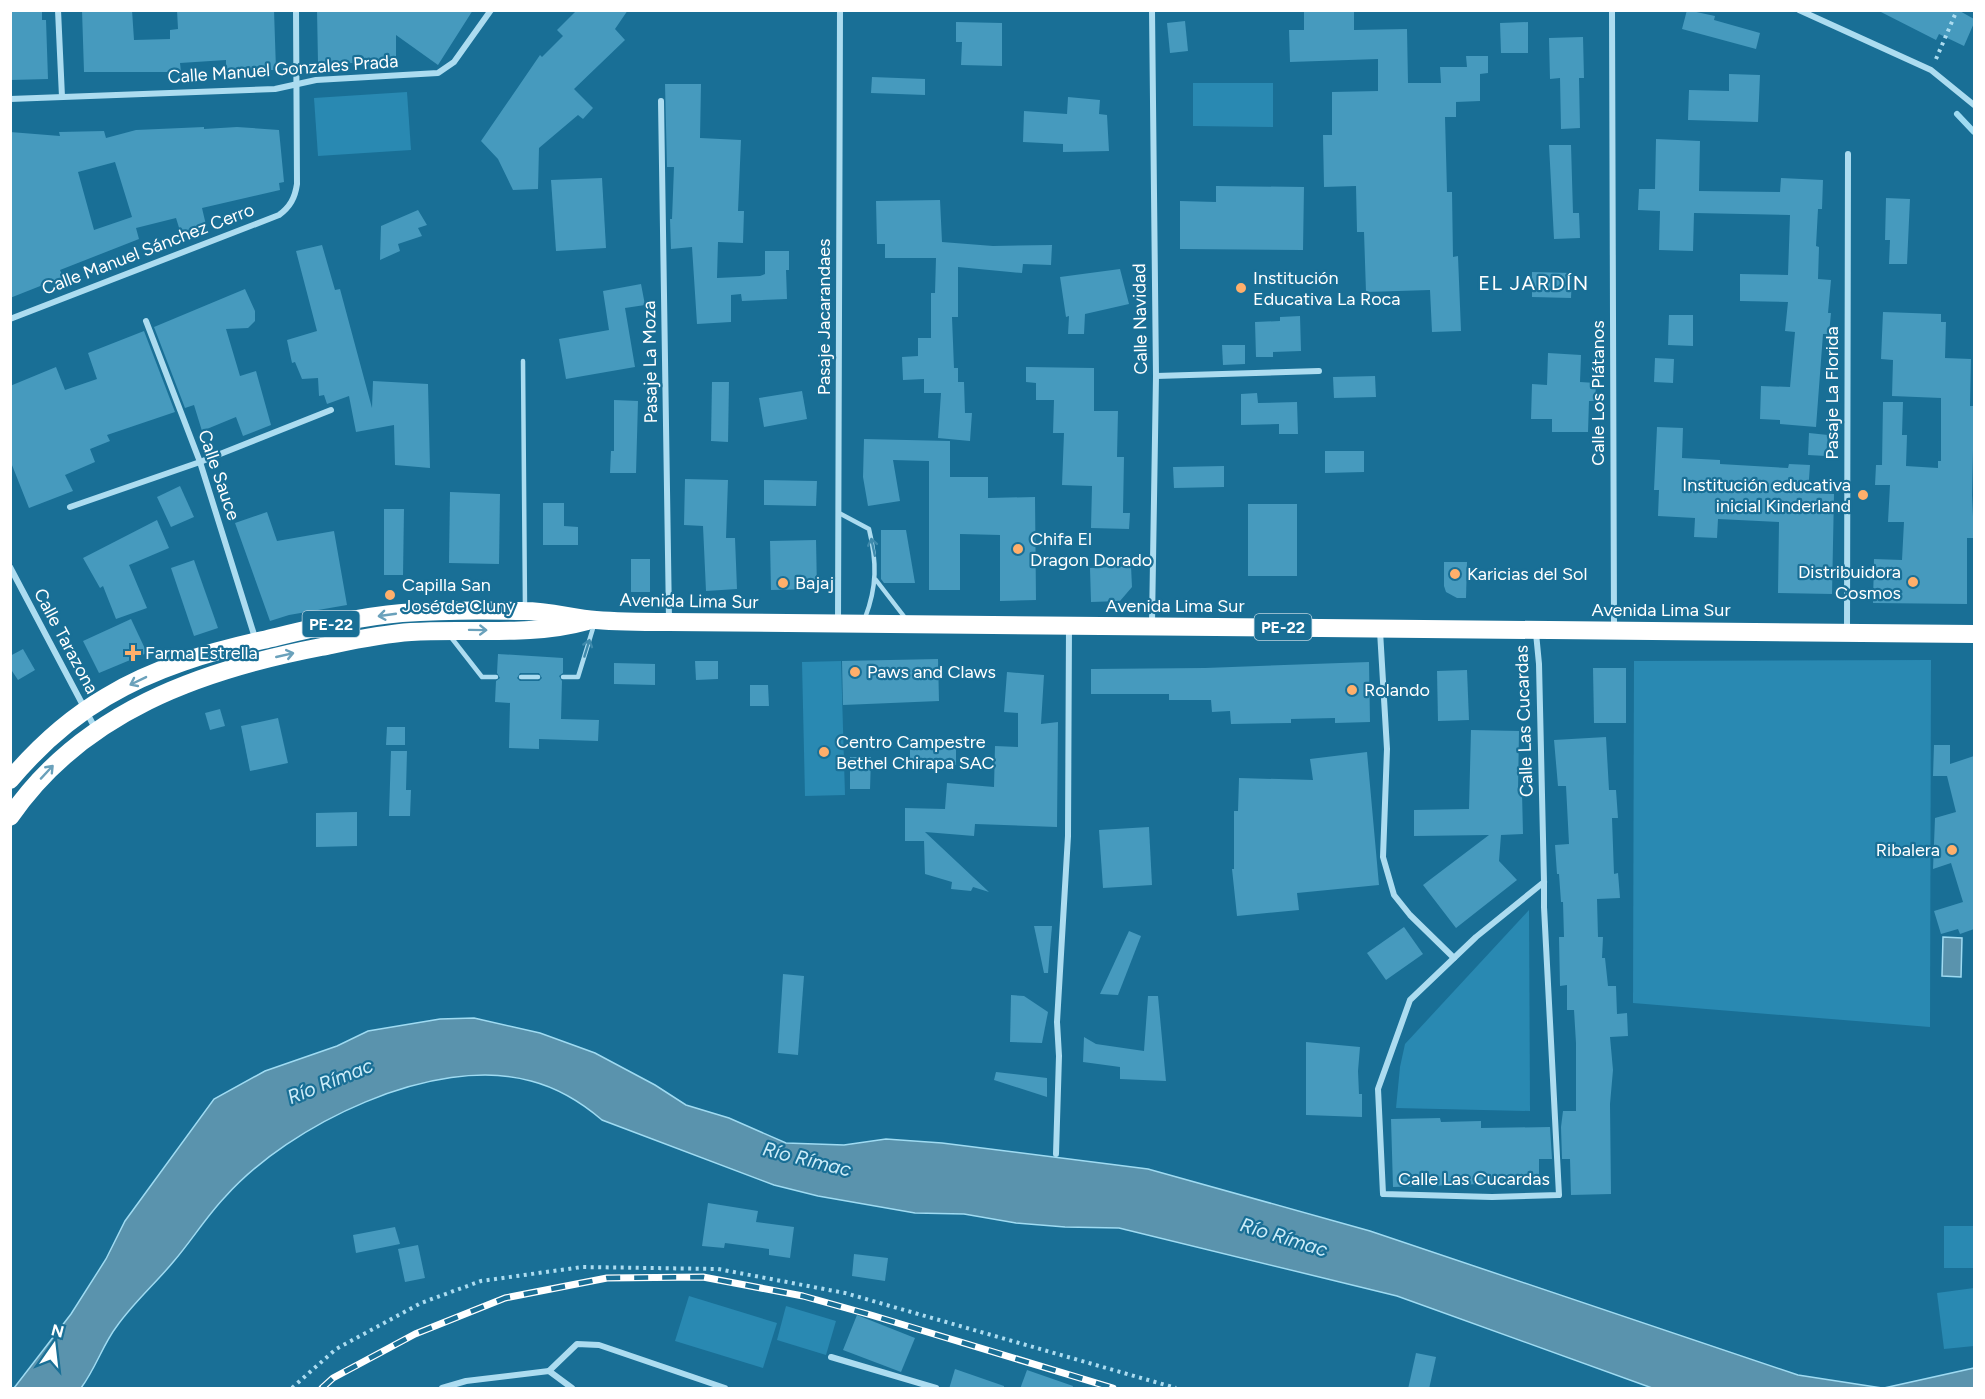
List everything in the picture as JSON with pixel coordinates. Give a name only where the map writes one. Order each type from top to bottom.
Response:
[{"type":"highway","name":"Avenida Lima Sur","points":[[10,780],[36,751],[85,710],[152,674],[187,661],[257,641],[345,622],[401,613],[525,611],[556,613],[594,620],[669,622],[1974,634]]},
{"type":"highway","name":"Avenida Lima Sur","points":[[10,817],[59,759],[96,730],[139,704],[223,670],[372,637],[444,630],[562,628],[594,620]]},
{"type":"street","points":[[58,10],[62,97]]},
{"type":"street","points":[[296,10],[297,84]]},
{"type":"street","name":"Calle Manuel Gonzales Prada","points":[[10,99],[275,88],[316,80],[438,73],[454,62],[491,10]]},
{"type":"street","name":"Pasaje Jacarandaes","points":[[838,623],[840,10]]},
{"type":"street","name":"Calle Navidad","points":[[1152,10],[1156,376],[1152,627]]},
{"type":"street","name":"Calle Los Plátanos","points":[[1611,10],[1614,631]]},
{"type":"street","points":[[1799,10],[1931,70],[1974,105]]},
{"type":"street","name":"Calle Manuel Sánchez Cerro","points":[[10,319],[279,215],[292,201],[297,184],[297,84]]},
{"type":"street","name":"Pasaje La Moza","points":[[661,101],[669,622]]},
{"type":"street","name":"Pasaje La Florida","points":[[1847,633],[1848,154]]},
{"type":"street","name":"Calle Sauce","points":[[146,321],[200,462],[257,641]]},
{"type":"street","points":[[1156,376],[1319,371]]},
{"type":"street","points":[[70,507],[200,462],[331,410]]},
{"type":"street","name":"Calle Tarazona","points":[[10,567],[96,730]]},
{"type":"street","points":[[1056,1154],[1059,1056],[1057,1022],[1068,836],[1069,626]]},
{"type":"street","points":[[1380,628],[1388,749],[1383,857],[1394,895],[1410,915],[1454,958]]},
{"type":"street","name":"Calle Las Cucardas","points":[[1536,630],[1544,882],[1558,1195],[1492,1197],[1383,1194],[1378,1089],[1410,1000],[1454,958],[1544,882]]},
{"type":"street","points":[[442,1389],[466,1381],[549,1371],[577,1344],[599,1345],[725,1389]]},
{"type":"street","points":[[831,1357],[936,1389]]},
{"type":"street","points":[[549,1371],[572,1389]]},
{"type":"lane","points":[[523,360],[525,611]]},
{"type":"lane","points":[[838,513],[869,530],[874,550],[876,580],[873,598],[862,624]]},
{"type":"lane","points":[[876,580],[898,606],[909,624]]},
{"type":"lane","points":[[562,677],[578,677],[594,620]]},
{"type":"lane","points":[[444,630],[482,677],[496,677]]},
{"type":"lane","points":[[520,677],[538,677]]},
{"type":"path","points":[[1931,70],[1957,10]]},
{"type":"path","points":[[292,1389],[336,1349],[421,1303],[481,1281],[582,1267],[718,1269],[845,1293],[1176,1389]]},
{"type":"shaded area","points":[[1193,83],[1273,83],[1273,127],[1193,126]]},
{"type":"shaded area","points":[[407,92],[411,150],[318,156],[314,98]]},
{"type":"shaded area","points":[[1931,660],[1930,1027],[1633,1003],[1634,661]]},
{"type":"shaded area","name":"Centro Campestre Bethel Chirapa SAC","points":[[841,661],[845,795],[805,796],[802,662]]},
{"type":"shaded area","points":[[1529,910],[1530,1111],[1396,1108],[1405,1044]]},
{"type":"shaded area","points":[[1944,1226],[1974,1226],[1974,1268],[1944,1268]]},
{"type":"shaded area","points":[[1974,1288],[1974,1346],[1944,1349],[1937,1293]]},
{"type":"shaded area","points":[[689,1296],[777,1323],[763,1368],[675,1341]]},
{"type":"shaded area","points":[[786,1306],[836,1321],[826,1355],[777,1340]]},
{"type":"water","points":[[1943,937],[1962,938],[1961,977],[1942,976]]},
{"type":"water","name":"Río Rímac","points":[[474,1018],[540,1033],[595,1053],[655,1085],[686,1105],[729,1118],[786,1143],[844,1145],[886,1139],[942,1143],[1148,1169],[1370,1231],[1798,1375],[1882,1388],[1652,1388],[1397,1296],[1119,1228],[1065,1227],[1016,1223],[964,1214],[915,1213],[818,1196],[774,1185],[602,1120],[586,1107],[551,1088],[531,1081],[493,1075],[451,1078],[408,1087],[366,1102],[324,1122],[286,1145],[253,1170],[218,1205],[174,1261],[117,1326],[81,1388],[14,1388],[71,1314],[106,1259],[125,1221],[214,1099],[265,1071],[337,1046],[368,1031],[440,1019]]},
{"type":"water","points":[[1974,1368],[1974,1388],[1884,1388]]},
{"type":"building","points":[[10,10],[42,10],[42,20],[46,20],[48,79],[10,80]]},
{"type":"building","points":[[82,10],[132,10],[134,40],[170,39],[170,30],[178,29],[177,10],[274,10],[276,70],[226,70],[226,60],[180,63],[181,72],[84,72]]},
{"type":"building","points":[[317,10],[473,10],[438,65],[396,35],[396,61],[381,62],[381,66],[363,67],[364,63],[318,63]]},
{"type":"building","points":[[577,10],[628,10],[615,29],[625,40],[574,89],[593,108],[583,119],[578,115],[539,148],[538,189],[513,190],[498,159],[481,141],[540,55],[542,57],[563,36],[557,30]]},
{"type":"building","points":[[1304,10],[1354,10],[1354,30],[1407,29],[1408,83],[1441,83],[1440,67],[1467,67],[1466,56],[1488,56],[1488,73],[1480,74],[1480,101],[1456,102],[1456,117],[1445,117],[1447,192],[1452,192],[1453,257],[1458,256],[1461,331],[1432,332],[1430,290],[1366,292],[1364,232],[1357,232],[1356,186],[1324,187],[1323,135],[1332,135],[1332,92],[1378,91],[1378,59],[1290,62],[1289,30],[1304,30]]},
{"type":"building","points":[[1687,10],[1715,16],[1714,20],[1760,33],[1756,49],[1682,29]]},
{"type":"building","points":[[1877,10],[1958,10],[1974,19],[1974,23],[1964,46],[1939,34],[1936,40]]},
{"type":"building","points":[[1185,21],[1188,51],[1170,53],[1167,23]]},
{"type":"building","points":[[956,22],[1002,23],[1002,66],[961,65],[962,42],[956,42]]},
{"type":"building","points":[[1528,22],[1528,53],[1501,53],[1500,23]]},
{"type":"building","points":[[1583,37],[1584,78],[1579,78],[1580,128],[1561,129],[1560,78],[1550,79],[1549,38]]},
{"type":"building","points":[[1729,74],[1760,75],[1758,122],[1688,120],[1689,90],[1729,91]]},
{"type":"building","points":[[872,77],[925,79],[925,95],[871,93]]},
{"type":"building","points":[[665,84],[701,84],[700,138],[741,140],[738,211],[744,211],[743,243],[718,242],[717,278],[760,276],[765,274],[765,251],[789,251],[789,270],[786,270],[787,299],[742,301],[741,294],[731,295],[731,322],[697,324],[692,247],[671,249],[670,219],[672,219],[674,167],[667,167]]},
{"type":"building","points":[[1068,97],[1100,100],[1099,114],[1107,115],[1109,151],[1063,152],[1063,144],[1023,142],[1024,111],[1067,114]]},
{"type":"building","points":[[237,127],[279,130],[284,182],[279,183],[280,190],[202,208],[206,225],[181,234],[176,218],[136,228],[139,239],[60,270],[63,277],[10,298],[10,132],[60,136],[59,132],[104,131],[106,138],[136,130]],"holes":[[[115,162],[132,217],[94,230],[78,172]]]},
{"type":"building","points":[[1656,139],[1700,141],[1699,191],[1780,192],[1781,178],[1823,180],[1822,209],[1818,209],[1816,246],[1819,247],[1818,279],[1831,280],[1828,313],[1831,313],[1829,334],[1823,334],[1816,427],[1780,424],[1780,420],[1760,419],[1761,386],[1790,387],[1795,332],[1785,331],[1788,302],[1740,301],[1740,274],[1788,275],[1790,215],[1694,213],[1693,251],[1659,250],[1660,211],[1638,210],[1639,189],[1655,189]]},
{"type":"building","points":[[1549,145],[1571,145],[1573,213],[1579,213],[1580,238],[1554,239]]},
{"type":"building","points":[[602,178],[606,248],[556,251],[551,180]]},
{"type":"building","points":[[1216,186],[1304,187],[1303,250],[1180,249],[1180,201],[1216,202]]},
{"type":"building","points":[[1886,198],[1910,199],[1907,264],[1889,264],[1890,240],[1885,240]]},
{"type":"building","points":[[940,200],[942,242],[993,246],[1052,245],[1051,265],[1023,264],[1022,273],[958,267],[958,317],[952,317],[954,368],[958,368],[958,382],[964,382],[965,413],[972,413],[970,441],[938,438],[941,393],[924,393],[924,379],[903,380],[902,357],[918,356],[918,338],[931,338],[931,293],[935,293],[936,258],[885,258],[885,244],[877,244],[876,201]]},
{"type":"building","points":[[418,210],[427,225],[418,228],[422,236],[398,244],[400,251],[380,260],[381,226]]},
{"type":"building","points":[[322,245],[335,290],[340,289],[372,408],[373,381],[428,384],[430,468],[395,465],[394,425],[356,432],[349,396],[327,404],[324,395],[319,396],[318,378],[302,379],[295,362],[292,363],[287,340],[317,331],[296,251]]},
{"type":"building","points":[[1120,269],[1129,304],[1085,314],[1084,334],[1068,334],[1069,316],[1066,317],[1060,277]]},
{"type":"building","points":[[1532,272],[1572,273],[1571,298],[1532,297]]},
{"type":"building","points":[[641,284],[645,305],[625,308],[635,367],[566,379],[559,339],[609,330],[603,291]]},
{"type":"building","points":[[245,289],[255,311],[255,321],[248,328],[226,329],[240,376],[256,371],[271,425],[243,436],[236,417],[202,431],[194,405],[185,408],[154,327]]},
{"type":"building","points":[[1883,312],[1941,314],[1941,322],[1946,322],[1945,358],[1971,359],[1970,406],[1974,406],[1972,495],[1974,538],[1967,538],[1967,604],[1873,603],[1874,559],[1902,560],[1904,522],[1888,522],[1890,485],[1875,485],[1876,465],[1882,465],[1883,402],[1903,402],[1902,435],[1907,435],[1906,466],[1938,468],[1938,461],[1941,461],[1941,398],[1892,396],[1893,360],[1881,359]]},
{"type":"building","points":[[1669,315],[1693,315],[1693,346],[1668,345]]},
{"type":"building","points":[[1300,316],[1301,351],[1273,352],[1273,357],[1256,357],[1255,322],[1280,321],[1280,317]]},
{"type":"building","points":[[144,331],[175,412],[107,435],[110,441],[90,449],[95,462],[65,475],[73,491],[29,508],[10,460],[10,386],[56,367],[65,390],[97,379],[88,353]]},
{"type":"building","points":[[1222,345],[1245,345],[1245,364],[1223,365]]},
{"type":"building","points":[[1548,353],[1581,355],[1580,382],[1596,383],[1595,401],[1589,401],[1588,432],[1552,432],[1552,419],[1531,419],[1532,384],[1547,385]]},
{"type":"building","points":[[1655,358],[1674,359],[1673,383],[1654,382]]},
{"type":"building","points":[[1026,367],[1094,368],[1094,411],[1118,411],[1117,457],[1124,457],[1123,513],[1130,513],[1129,529],[1091,528],[1092,486],[1062,485],[1064,433],[1053,433],[1054,400],[1036,400],[1036,383],[1026,382]]},
{"type":"building","points":[[1375,376],[1376,397],[1334,398],[1333,377]]},
{"type":"building","points":[[712,382],[729,382],[728,442],[711,441]]},
{"type":"building","points":[[802,391],[807,419],[764,427],[759,398]]},
{"type":"building","points":[[1257,393],[1258,403],[1297,402],[1298,434],[1279,434],[1279,424],[1241,425],[1241,394]]},
{"type":"building","points":[[614,400],[638,401],[636,473],[610,473],[611,451],[614,451]]},
{"type":"building","points":[[1657,427],[1683,428],[1682,458],[1720,460],[1720,464],[1788,468],[1789,464],[1810,465],[1808,493],[1834,494],[1832,594],[1778,593],[1779,522],[1718,519],[1717,538],[1694,537],[1695,518],[1658,516],[1659,490],[1654,490]]},
{"type":"building","points":[[1809,433],[1828,435],[1826,456],[1808,455]]},
{"type":"building","points":[[864,439],[950,441],[950,477],[988,477],[988,498],[1035,497],[1036,600],[1000,601],[1000,535],[960,534],[960,590],[929,590],[929,461],[893,460],[900,501],[868,506],[863,477]]},
{"type":"building","points":[[1325,451],[1364,451],[1364,472],[1325,473]]},
{"type":"building","points":[[1224,466],[1224,487],[1174,488],[1173,467]]},
{"type":"building","points":[[685,479],[728,480],[726,538],[735,538],[737,589],[706,591],[703,526],[684,525]]},
{"type":"building","points":[[764,480],[817,481],[816,506],[764,505]]},
{"type":"building","points":[[180,486],[194,517],[171,527],[157,497]]},
{"type":"building","points":[[450,492],[500,494],[499,564],[449,563]]},
{"type":"building","points":[[543,503],[564,503],[564,526],[578,527],[578,545],[543,545]]},
{"type":"building","points":[[1248,504],[1297,504],[1297,576],[1248,576]]},
{"type":"building","points":[[384,509],[404,509],[403,575],[384,575]]},
{"type":"building","points":[[267,512],[277,541],[334,531],[347,605],[289,615],[270,621],[235,523]]},
{"type":"building","points":[[157,520],[169,548],[129,565],[147,608],[116,619],[103,586],[100,588],[83,558]]},
{"type":"building","points":[[881,530],[906,530],[915,583],[884,583],[881,579]]},
{"type":"building","points":[[816,540],[817,589],[771,590],[770,541]]},
{"type":"building","points":[[631,559],[650,559],[650,592],[631,592]]},
{"type":"building","points":[[194,560],[218,628],[194,636],[171,568]]},
{"type":"building","name":"Karicias del Sol","points":[[1444,562],[1467,562],[1466,598],[1457,598],[1446,592]]},
{"type":"building","points":[[1131,566],[1132,587],[1120,601],[1091,602],[1090,568]]},
{"type":"building","points":[[131,619],[147,653],[99,673],[83,641]]},
{"type":"building","points":[[23,649],[35,670],[18,680],[10,668],[10,656]]},
{"type":"building","points":[[498,654],[563,658],[563,673],[559,676],[562,681],[561,719],[599,720],[598,741],[539,739],[539,749],[509,748],[510,703],[495,702],[496,681],[500,678],[497,673]],"holes":[[[520,673],[539,673],[542,678],[539,681],[520,681],[517,678]]]},
{"type":"building","points":[[938,659],[939,701],[843,705],[842,661]]},
{"type":"building","points":[[695,661],[718,661],[718,679],[696,680]]},
{"type":"building","points":[[1369,662],[1370,722],[1335,723],[1335,718],[1291,719],[1291,723],[1231,724],[1230,711],[1212,712],[1211,700],[1169,700],[1169,694],[1091,694],[1091,669],[1205,668]]},
{"type":"building","points":[[614,663],[655,664],[655,685],[614,684]]},
{"type":"building","points":[[1593,668],[1626,668],[1626,723],[1594,723]]},
{"type":"building","points":[[1467,670],[1469,720],[1438,721],[1437,671]]},
{"type":"building","points":[[1007,672],[1044,675],[1041,724],[1058,722],[1057,827],[975,824],[974,836],[925,832],[989,892],[973,887],[971,891],[951,889],[952,882],[925,874],[924,841],[905,841],[905,808],[945,809],[947,783],[994,787],[995,746],[1018,747],[1018,713],[1004,712]]},
{"type":"building","points":[[750,685],[768,685],[769,706],[750,706]]},
{"type":"building","points":[[220,709],[225,726],[210,730],[205,713]]},
{"type":"building","points":[[278,718],[288,763],[250,771],[241,726]]},
{"type":"building","points":[[387,727],[405,727],[405,745],[386,745]]},
{"type":"building","points":[[1471,730],[1519,731],[1518,792],[1522,792],[1523,834],[1501,835],[1499,861],[1517,880],[1456,928],[1423,885],[1489,835],[1414,836],[1414,810],[1469,809]]},
{"type":"building","points":[[1606,737],[1609,790],[1616,790],[1618,818],[1612,818],[1614,874],[1618,873],[1620,898],[1597,899],[1598,937],[1603,937],[1602,958],[1605,958],[1608,986],[1616,986],[1617,1014],[1627,1013],[1628,1036],[1610,1037],[1613,1070],[1610,1104],[1611,1194],[1571,1195],[1570,1159],[1562,1159],[1561,1127],[1563,1111],[1576,1111],[1576,1043],[1574,1010],[1567,1010],[1567,985],[1560,986],[1559,937],[1564,937],[1563,902],[1561,902],[1559,874],[1557,874],[1555,845],[1569,844],[1566,786],[1558,786],[1554,740]]},
{"type":"building","points":[[910,740],[956,740],[956,765],[910,765]]},
{"type":"building","points":[[1934,745],[1950,745],[1950,764],[1974,756],[1974,929],[1960,934],[1958,929],[1941,934],[1934,911],[1963,902],[1951,863],[1933,869],[1935,818],[1956,812],[1947,776],[1933,776]]},
{"type":"building","points":[[391,751],[407,751],[406,790],[411,790],[410,816],[389,816]]},
{"type":"building","points":[[1367,752],[1379,885],[1297,893],[1299,910],[1237,916],[1232,869],[1234,869],[1234,811],[1238,811],[1239,778],[1313,780],[1310,759]]},
{"type":"building","points":[[850,757],[871,757],[870,789],[850,789]]},
{"type":"building","points":[[357,812],[357,846],[316,847],[316,813]]},
{"type":"building","points":[[1149,827],[1152,885],[1103,888],[1099,830]]},
{"type":"building","points":[[1034,926],[1052,926],[1048,973],[1044,973]]},
{"type":"building","points":[[1404,927],[1423,954],[1386,980],[1367,953]]},
{"type":"building","points":[[1129,931],[1141,936],[1118,995],[1100,994]]},
{"type":"building","points":[[783,974],[804,976],[798,1055],[778,1053]]},
{"type":"building","points":[[1011,995],[1024,996],[1048,1012],[1042,1043],[1010,1042]]},
{"type":"building","points":[[1148,996],[1158,996],[1166,1081],[1120,1079],[1120,1067],[1083,1062],[1084,1037],[1096,1044],[1144,1051]]},
{"type":"building","points":[[1306,1042],[1360,1047],[1358,1071],[1359,1094],[1362,1094],[1362,1117],[1306,1115]]},
{"type":"building","points":[[996,1072],[1047,1078],[1047,1097],[994,1080]]},
{"type":"building","points":[[1440,1118],[1441,1122],[1481,1121],[1481,1128],[1550,1127],[1552,1159],[1539,1159],[1539,1182],[1393,1187],[1391,1119]]},
{"type":"building","points":[[708,1203],[758,1211],[756,1222],[794,1227],[790,1258],[769,1255],[769,1249],[725,1243],[724,1248],[702,1246]]},
{"type":"building","points":[[395,1227],[400,1244],[356,1253],[353,1235]]},
{"type":"building","points":[[418,1245],[425,1278],[405,1282],[398,1249]]},
{"type":"building","points":[[854,1254],[888,1258],[885,1281],[852,1276]]},
{"type":"building","points":[[857,1315],[915,1338],[901,1372],[843,1350]]},
{"type":"building","points":[[1416,1353],[1436,1357],[1429,1389],[1408,1389]]},
{"type":"building","points":[[955,1369],[1004,1386],[1004,1389],[949,1389]]},
{"type":"building","points":[[1027,1370],[1073,1386],[1072,1389],[1020,1389]]},
{"type":"waterway","points":[[1957,114],[1974,132]]},
{"type":"railway","points":[[322,1388],[333,1378],[415,1334],[505,1298],[607,1278],[703,1277],[803,1296],[1113,1388]]},
{"type":"place","name":"Institución Educativa La Roca","points":[[1241,288]]},
{"type":"place","name":"Institución educativa inicial Kinderland","points":[[1863,495]]},
{"type":"place","name":"Chifa El Dragon Dorado","points":[[1018,549]]},
{"type":"place","name":"Karicias del Sol","points":[[1455,574]]},
{"type":"place","name":"Distribuidora Cosmos","points":[[1913,582]]},
{"type":"place","name":"Bajaj","points":[[783,583]]},
{"type":"place","name":"Capilla San José de Cluny","points":[[390,595]]},
{"type":"place","name":"Farma Estrella","points":[[133,653]]},
{"type":"place","name":"Paws and Claws","points":[[855,672]]},
{"type":"place","name":"Rolando","points":[[1352,690]]},
{"type":"place","name":"Centro Campestre Bethel Chirapa SAC","points":[[824,752]]},
{"type":"place","name":"Ribalera","points":[[1952,850]]},
{"type":"district","name":"EL JARDÍN","points":[[1534,283]]}]
